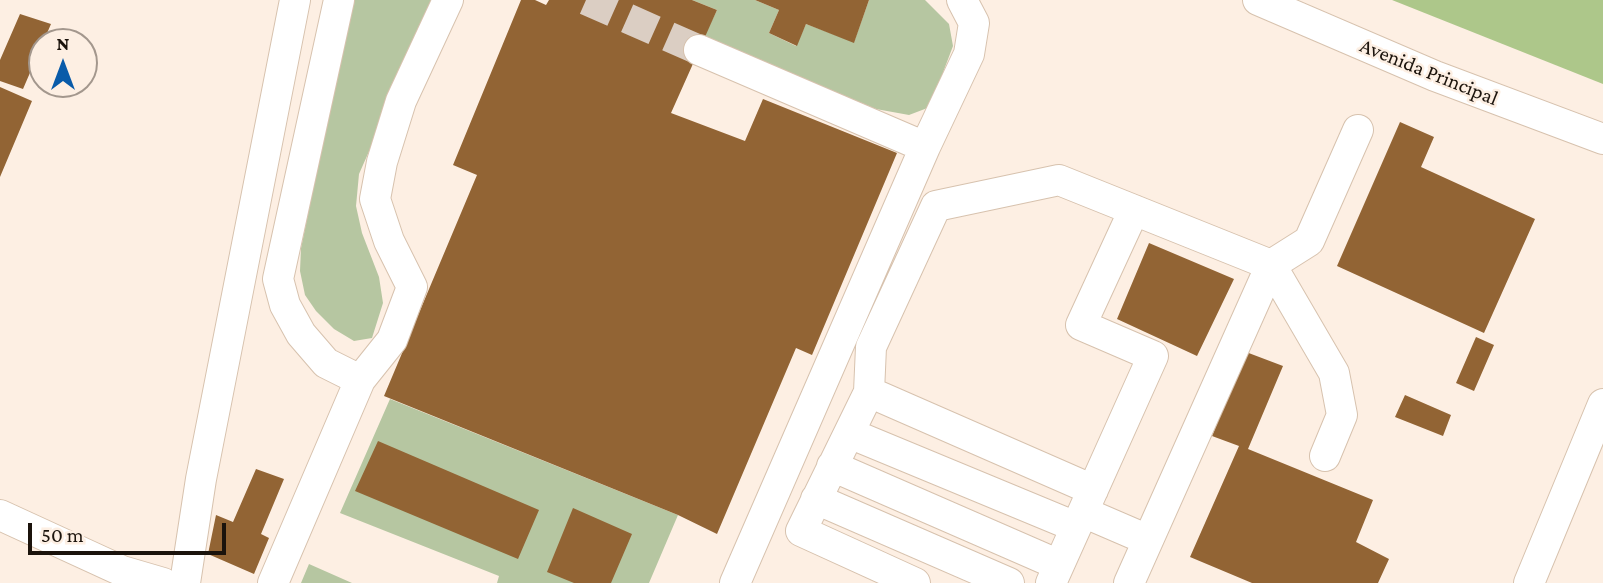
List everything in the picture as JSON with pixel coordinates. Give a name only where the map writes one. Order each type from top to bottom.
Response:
[{"type":"lane","points":[[185,583],[201,479],[295,0]]},
{"type":"lane","points":[[339,0],[278,279],[285,304],[301,334],[326,363],[360,380]]},
{"type":"lane","points":[[273,583],[360,380],[391,340],[412,287],[389,241],[375,199],[382,162],[401,100],[449,0]]},
{"type":"lane","points":[[735,583],[925,147],[969,54],[974,23],[962,0]]},
{"type":"lane","name":"Avenida Principal","points":[[1258,0],[1435,76],[1603,139]]},
{"type":"lane","points":[[699,50],[925,147]]},
{"type":"lane","points":[[1129,583],[1271,265],[1309,241],[1358,130]]},
{"type":"lane","points":[[915,583],[801,531],[869,392],[871,347],[936,206],[1059,180],[1271,265],[1334,373],[1342,415],[1325,456]]},
{"type":"lane","points":[[832,467],[1055,574],[1153,356],[1081,325],[1134,210]]},
{"type":"lane","points":[[869,392],[1084,510],[1148,540]]},
{"type":"lane","points":[[1529,583],[1603,404]]},
{"type":"lane","points":[[849,433],[1084,510]]},
{"type":"lane","points":[[816,499],[1009,583]]},
{"type":"lane","points":[[0,515],[123,577],[163,583]]},
{"type":"green space","points":[[352,0],[436,0],[359,174],[356,206],[362,233],[379,277],[383,303],[372,338],[354,341],[334,329],[316,311],[305,295],[300,271],[301,248]]},
{"type":"green space","points":[[692,0],[755,0],[779,10],[769,33],[796,46],[806,24],[854,42],[869,0],[925,0],[949,24],[953,46],[930,107],[909,115],[876,109],[704,37],[717,10]]},
{"type":"green space","points":[[1392,0],[1603,0],[1603,84]]},
{"type":"green space","points":[[390,399],[678,515],[649,583],[497,583],[499,576],[340,513]]},
{"type":"green space","points":[[309,564],[352,583],[301,583]]},
{"type":"building","points":[[521,0],[535,0],[546,5],[549,0],[692,0],[717,10],[671,113],[745,141],[763,99],[897,153],[812,355],[796,348],[717,534],[678,515],[384,396],[477,175],[453,165]]},
{"type":"building","points":[[755,0],[869,0],[854,43],[806,24],[797,46],[769,33],[779,10]]},
{"type":"building","points":[[20,14],[51,24],[49,28],[28,28],[28,77],[23,89],[0,81],[0,60]]},
{"type":"building","points":[[0,87],[32,101],[0,177]]},
{"type":"building","points":[[1400,122],[1434,137],[1421,167],[1535,219],[1484,333],[1337,266]]},
{"type":"building","points":[[1149,243],[1234,279],[1197,356],[1117,319]]},
{"type":"building","points":[[1476,337],[1494,345],[1474,391],[1456,383]]},
{"type":"building","points":[[1246,352],[1283,366],[1248,449],[1373,500],[1356,542],[1389,559],[1378,583],[1252,583],[1190,557],[1239,446],[1212,436]]},
{"type":"building","points":[[1405,395],[1451,415],[1443,436],[1395,417]]},
{"type":"building","points":[[378,441],[539,510],[518,559],[355,491]]},
{"type":"building","points":[[256,469],[284,479],[261,534],[269,538],[254,574],[208,554],[216,515],[233,522]]},
{"type":"building","points":[[573,508],[632,534],[611,583],[574,583],[547,572]]},
{"type":"tunnel","points":[[586,0],[699,50]]}]
